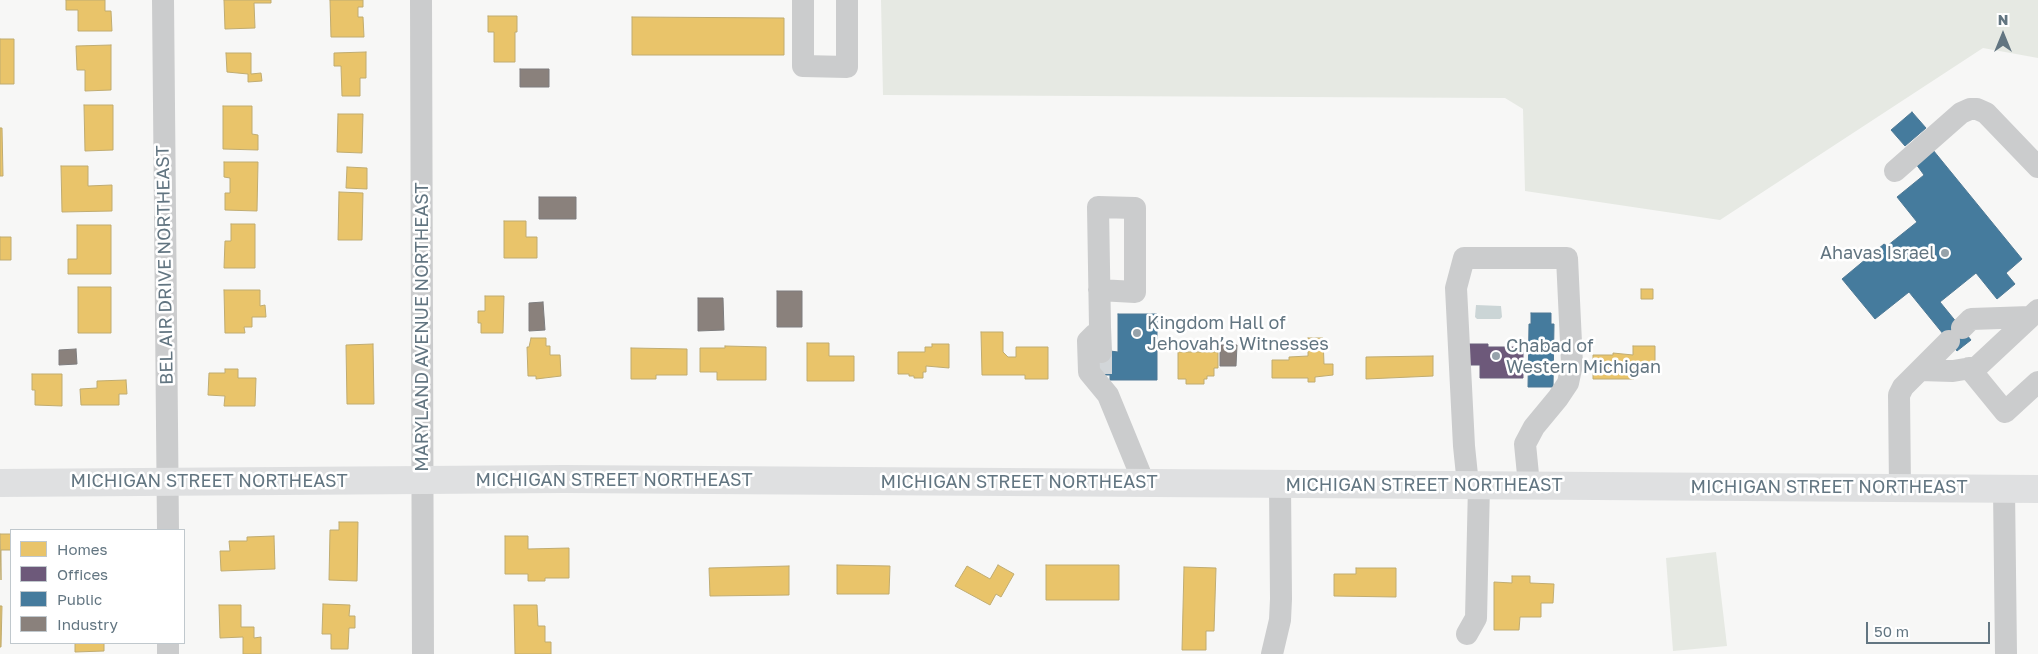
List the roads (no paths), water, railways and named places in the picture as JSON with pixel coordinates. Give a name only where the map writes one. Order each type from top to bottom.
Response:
[{"type":"main road","name":"MICHIGAN STREET NORTHEAST","points":[[0,483],[422,479],[2038,489]]},
{"type":"street","name":"BEL AIR DRIVE NORTHEAST","points":[[163,0],[168,529]]},
{"type":"street","name":"MARYLAND AVENUE NORTHEAST","points":[[421,0],[423,654]]},
{"type":"street","points":[[803,0],[803,66],[846,67],[847,0]]},
{"type":"street","points":[[1895,171],[1961,113],[1970,109],[1977,109],[1986,113],[2038,167]]},
{"type":"street","points":[[1467,634],[1476,618],[1474,485],[1464,446],[1456,288],[1464,258],[1567,258],[1572,364],[1568,383],[1534,427],[1525,444],[1529,485]]},
{"type":"street","points":[[1099,290],[1100,352]]},
{"type":"street","points":[[1900,488],[1899,395],[1903,388],[1971,319],[2034,314]]},
{"type":"street","points":[[1920,370],[1953,371],[1977,367],[2034,314]]},
{"type":"street","points":[[1100,327],[1088,341],[1089,372],[1108,395],[1144,483]]},
{"type":"street","points":[[1969,368],[2005,412],[2038,382]]},
{"type":"street","points":[[1272,654],[1280,620],[1281,599],[1280,484]]},
{"type":"street","points":[[2004,489],[2006,654]]},
{"type":"tunnel","points":[[1101,352],[1101,386]]},
{"type":"place","name":"Ahavas Israel","points":[[1945,253]]},
{"type":"place","name":"Kingdom Hall of Jehovah’s Witnesses","points":[[1137,333]]},
{"type":"place","name":"Chabad of Western Michigan","points":[[1496,356]]}]
